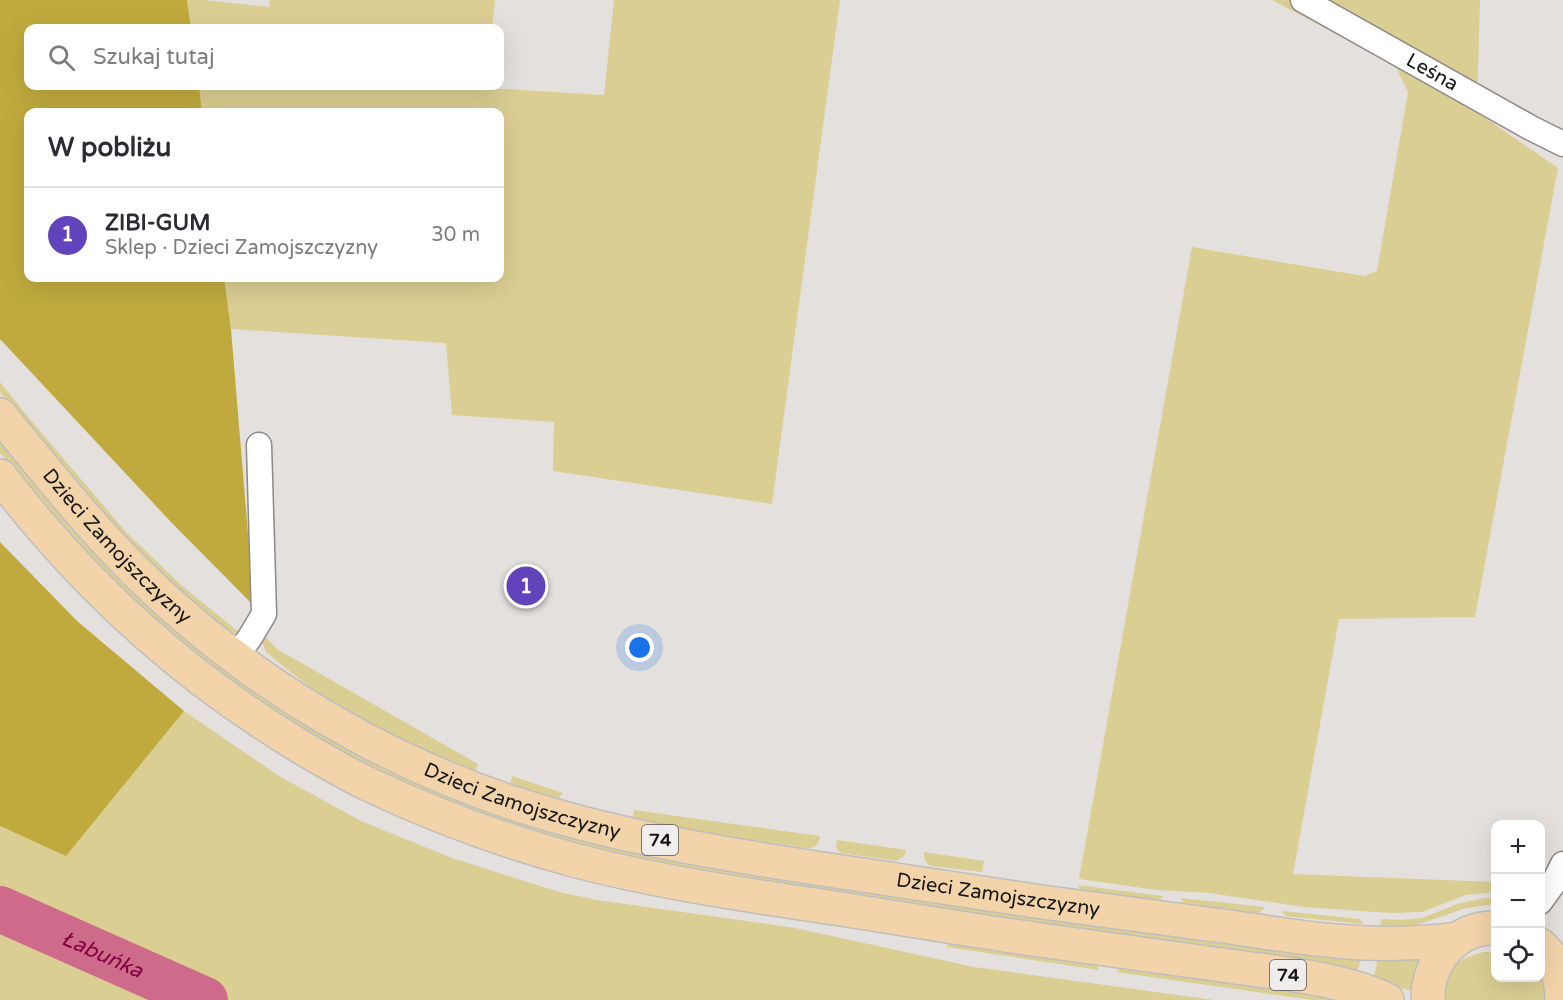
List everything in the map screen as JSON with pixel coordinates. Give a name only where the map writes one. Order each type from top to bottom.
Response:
[{"type":"main road","name":"Dzieci Zamojszczyzny","points":[[0,416],[92,525],[133,569],[177,610],[254,672],[338,725],[382,749],[428,770],[523,806],[620,832],[719,852],[1098,911],[1335,941],[1411,943],[1457,939]]},
{"type":"main road","name":"Dzieci Zamojszczyzny","points":[[0,476],[44,531],[118,607],[168,652],[220,693],[277,732],[365,783],[467,826],[571,859],[674,882],[1020,937],[1314,979],[1387,1000]]},
{"type":"main road","name":"74","points":[[1428,1000],[1431,975],[1436,961],[1445,949],[1457,939],[1473,931],[1491,927]]},
{"type":"street","name":"Leśna","points":[[1303,0],[1563,144]]},
{"type":"street","points":[[234,657],[249,639],[264,614],[259,445]]},
{"type":"street","points":[[1545,896],[1563,864]]},
{"type":"shaded area","points":[[0,0],[187,0],[190,24],[24,24],[24,90],[199,90],[202,108],[24,108],[24,282],[225,282],[231,329],[254,606],[171,522],[0,339]]},
{"type":"shaded area","points":[[187,0],[269,7],[270,0],[495,0],[492,24],[190,24]]},
{"type":"shaded area","points":[[614,0],[840,0],[772,504],[553,471],[554,422],[452,415],[446,343],[231,329],[225,282],[504,282],[504,108],[202,108],[199,90],[504,89],[604,95]]},
{"type":"shaded area","points":[[1272,0],[1480,0],[1477,112],[1558,168],[1475,617],[1339,619],[1293,874],[1491,882],[1491,892],[1466,895],[1422,912],[1390,913],[1304,907],[1209,893],[1156,890],[1079,879],[1192,247],[1364,276],[1377,271],[1408,92],[1395,65]]},
{"type":"shaded area","points":[[0,382],[126,532],[181,585],[240,633],[231,633],[221,627],[157,571],[100,511],[24,423],[0,392]]},
{"type":"shaded area","points":[[0,438],[123,583],[155,613],[209,657],[411,780],[1361,958],[1357,974],[882,901],[644,861],[552,839],[464,811],[383,775],[304,733],[181,646],[102,572],[0,453]]},
{"type":"shaded area","points":[[0,542],[77,621],[184,711],[66,856],[0,826]]},
{"type":"shaded area","points":[[263,634],[277,649],[478,764],[475,773],[396,738],[338,705],[301,680],[266,652],[262,642]]},
{"type":"shaded area","points":[[184,711],[279,776],[361,821],[452,858],[559,892],[597,900],[795,928],[974,967],[1214,1000],[0,1000],[0,826],[66,855]]},
{"type":"shaded area","points":[[512,776],[563,793],[555,800],[514,787],[511,782]]},
{"type":"shaded area","points":[[634,810],[820,836],[816,845],[807,848],[635,823]]},
{"type":"shaded area","points":[[837,840],[907,850],[903,857],[896,861],[841,853],[836,848]]},
{"type":"shaded area","points":[[924,852],[984,861],[982,872],[931,866],[925,861]]},
{"type":"shaded area","points":[[1078,885],[1163,897],[1158,901],[1082,891]]},
{"type":"shaded area","points":[[1181,898],[1264,907],[1264,909],[1259,913],[1183,903]]},
{"type":"shaded area","points":[[1491,898],[1491,905],[1466,908],[1420,924],[1380,925],[1382,919],[1422,918],[1457,904]]},
{"type":"shaded area","points":[[1282,911],[1360,919],[1363,924],[1285,916]]},
{"type":"shaded area","points":[[952,942],[1096,963],[1099,970],[947,947]]},
{"type":"shaded area","points":[[1491,952],[1491,982],[1544,982],[1548,1000],[1444,1000],[1444,982],[1451,969],[1472,956]]},
{"type":"shaded area","points":[[1378,959],[1419,960],[1421,962],[1414,990],[1373,979]]},
{"type":"shaded area","points":[[1121,967],[1311,994],[1337,1000],[1313,1000],[1116,972]]},
{"type":"waterway","name":"Łabuńka","points":[[0,909],[205,1000]]},
{"type":"place","name":"ZIBI-GUM","points":[[526,586]]}]
